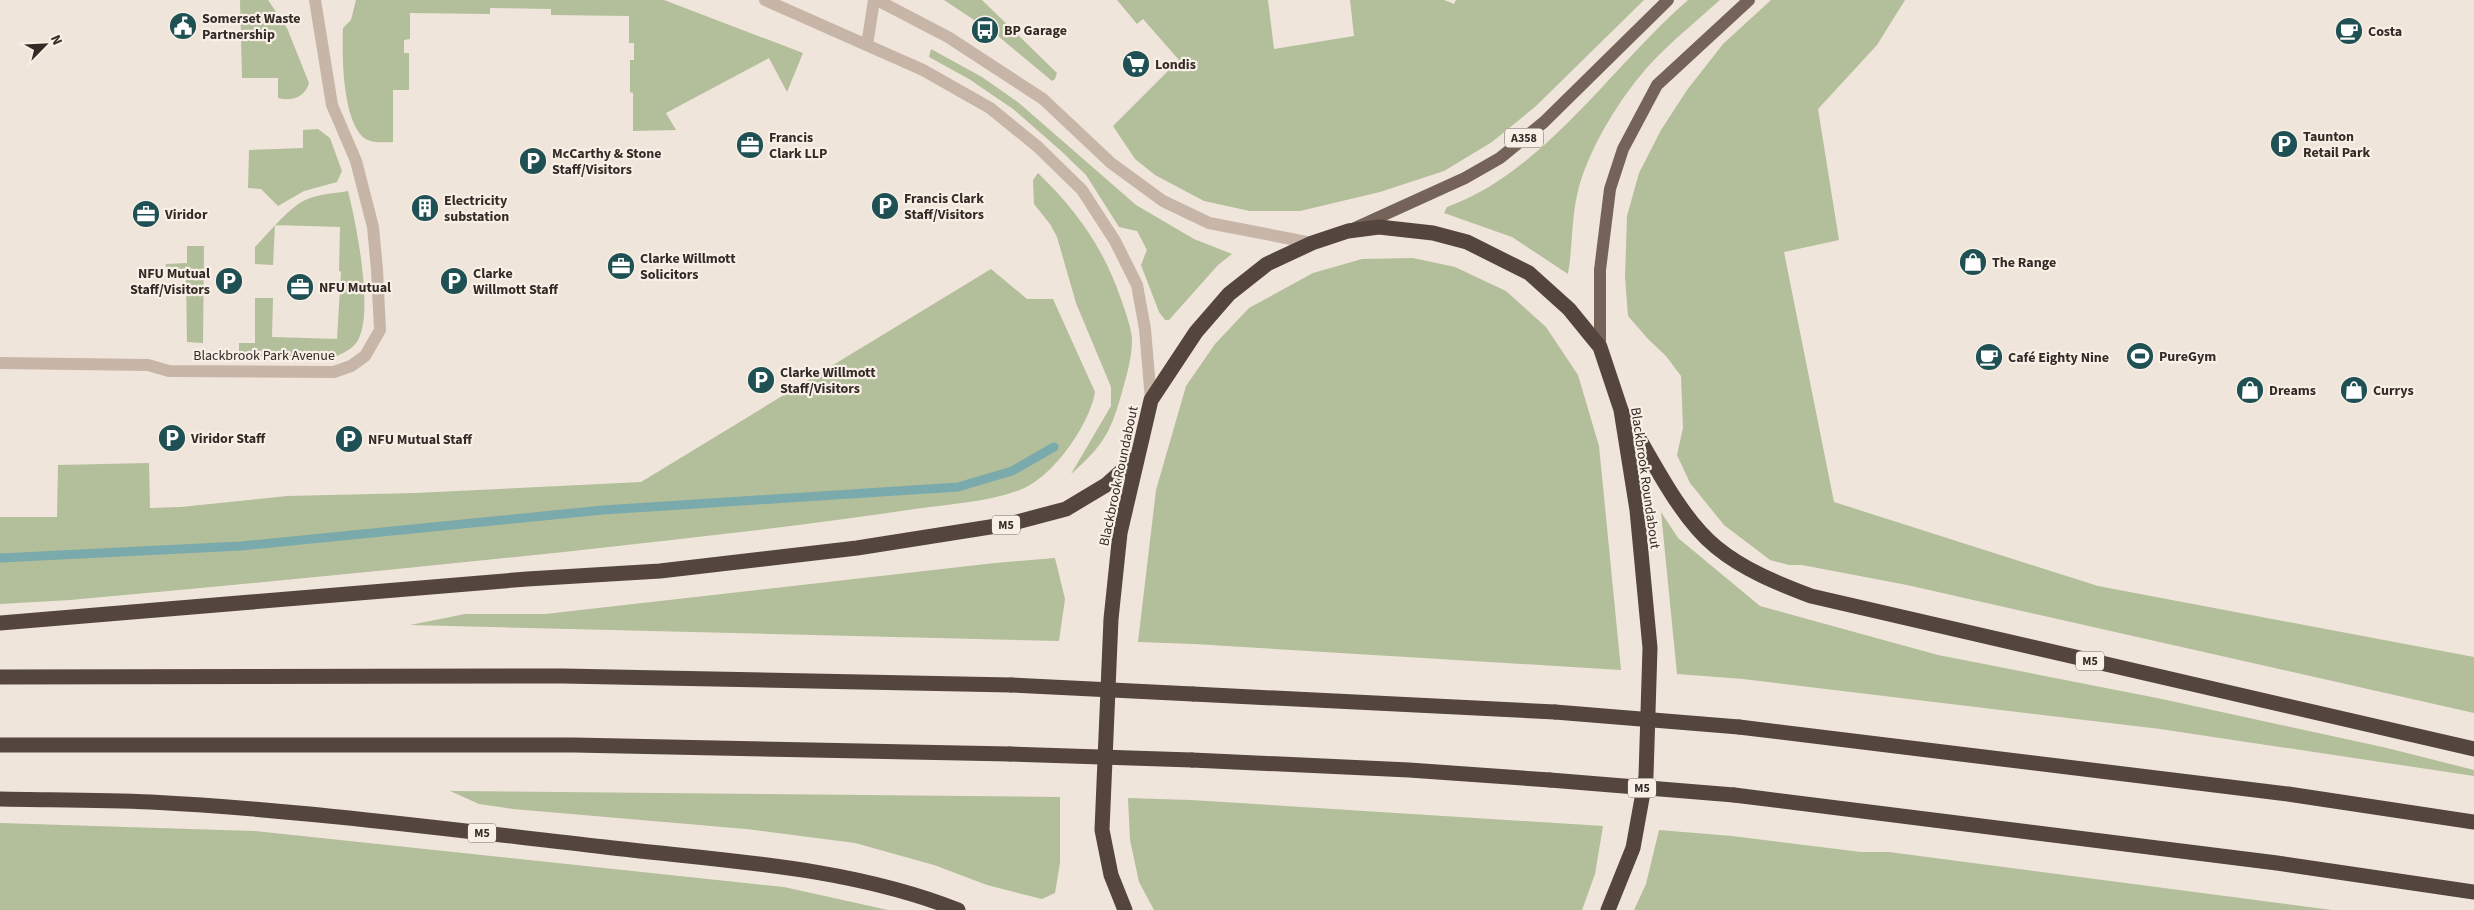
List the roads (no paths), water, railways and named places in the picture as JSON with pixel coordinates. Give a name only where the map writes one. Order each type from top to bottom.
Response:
[{"type":"highway","name":"Blackbrook Roundabout","points":[[1125,910],[1111,875],[1102,830],[1111,618],[1120,533],[1151,400],[1196,332],[1229,294],[1267,264],[1312,243],[1348,231],[1379,227],[1432,233],[1467,242],[1529,273],[1569,309],[1600,347],[1621,410],[1637,510],[1650,657],[1646,776],[1633,848],[1608,910]]},
{"type":"highway","name":"M5","points":[[1621,410],[1670,491],[1716,546],[1761,576],[1802,593],[1879,613],[2474,749]]},
{"type":"highway","name":"M5","points":[[0,623],[527,579],[660,571],[857,548],[1009,524],[1066,509],[1106,485],[1137,456]]},
{"type":"highway","points":[[0,676],[563,676],[1011,685],[1555,712],[1739,727],[2288,794],[2474,822]]},
{"type":"highway","name":"M5","points":[[0,745],[574,745],[1010,754],[1409,770],[1734,795],[2276,863],[2474,892]]},
{"type":"highway","name":"M5","points":[[0,799],[150,802],[324,815],[763,865],[864,881],[932,900],[958,910]]},
{"type":"main road","name":"A358","points":[[1348,231],[1465,178],[1500,158],[1544,122],[1668,0]]},
{"type":"main road","points":[[1600,347],[1600,270],[1610,189],[1623,149],[1657,85],[1749,0]]},
{"type":"street","name":"Blackbrook Park Avenue","points":[[0,363],[148,366],[169,371],[334,372],[351,366],[365,356],[380,330],[374,228],[356,161],[332,105],[315,0]]},
{"type":"street","points":[[765,0],[923,70],[990,108],[1038,147],[1082,190],[1115,241],[1137,286],[1144,329],[1151,400]]},
{"type":"street","points":[[867,45],[876,0],[948,37],[1043,99],[1111,163],[1163,201],[1209,223],[1312,243]]},
{"type":"waterway","points":[[0,558],[241,546],[603,510],[958,487],[1012,471],[1054,447]]},
{"type":"place","name":"Somerset Waste Partnership","points":[[183,26]]},
{"type":"place","name":"BP Garage","points":[[985,30]]},
{"type":"place","name":"Costa","points":[[2349,31]]},
{"type":"place","name":"Londis","points":[[1136,64]]},
{"type":"place","name":"Taunton Retail Park","points":[[2284,144]]},
{"type":"place","name":"Francis Clark LLP","points":[[750,145]]},
{"type":"place","name":"McCarthy & Stone Staff/Visitors","points":[[533,161]]},
{"type":"place","name":"Francis Clark Staff/Visitors","points":[[885,206]]},
{"type":"place","name":"Electricity substation","points":[[425,208]]},
{"type":"place","name":"Viridor","points":[[146,214]]},
{"type":"place","name":"The Range","points":[[1973,262]]},
{"type":"place","name":"Clarke Willmott Solicitors","points":[[621,266]]},
{"type":"place","name":"NFU Mutual Staff/Visitors","points":[[229,281]]},
{"type":"place","name":"Clarke Willmott Staff","points":[[454,281]]},
{"type":"place","name":"NFU Mutual","points":[[300,287]]},
{"type":"place","name":"PureGym","points":[[2140,356]]},
{"type":"place","name":"Café Eighty Nine","points":[[1989,357]]},
{"type":"place","name":"Clarke Willmott Staff/Visitors","points":[[761,380]]},
{"type":"place","name":"Dreams","points":[[2250,390]]},
{"type":"place","name":"Currys","points":[[2354,390]]},
{"type":"place","name":"Viridor Staff","points":[[172,438]]},
{"type":"place","name":"NFU Mutual Staff","points":[[349,439]]}]
